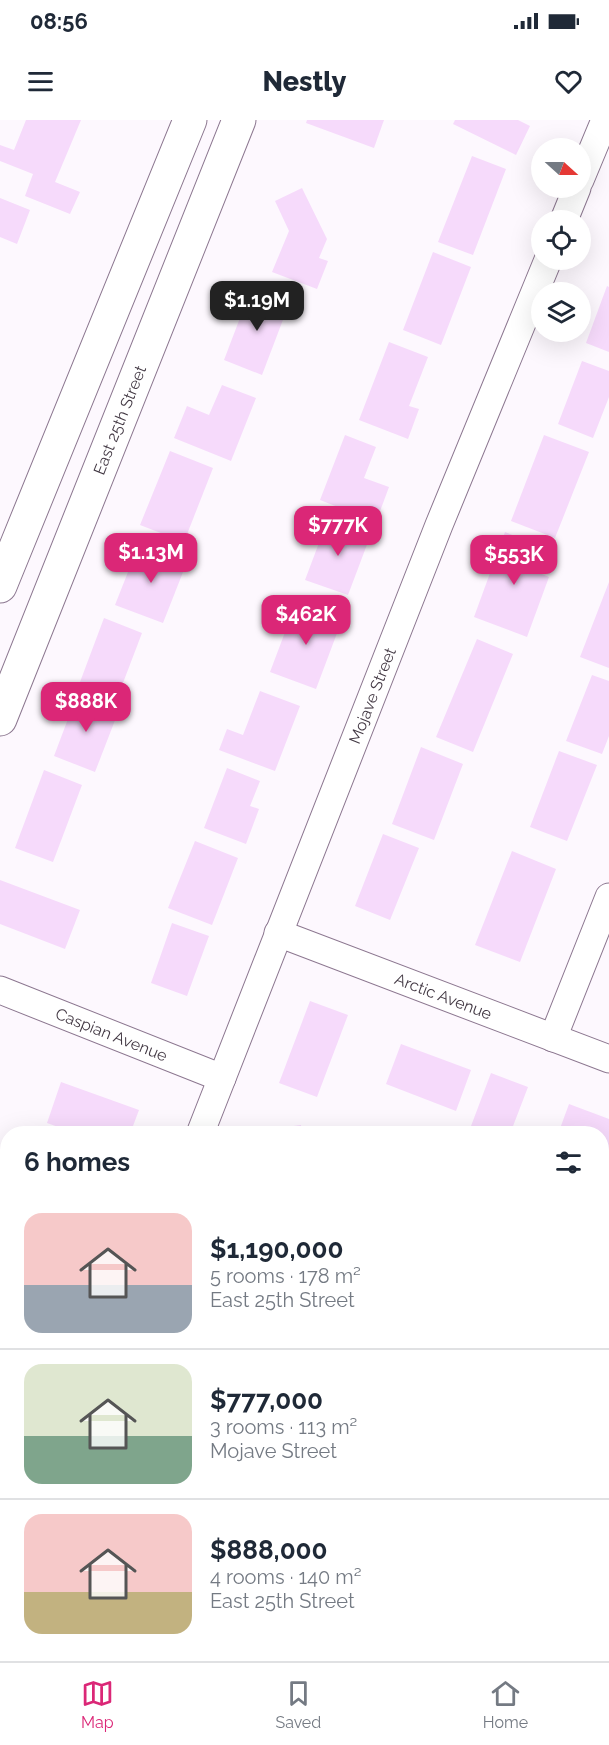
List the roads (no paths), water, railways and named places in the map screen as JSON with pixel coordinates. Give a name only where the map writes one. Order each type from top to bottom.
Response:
[{"type":"street","points":[[0,586],[190,120]]},
{"type":"street","name":"East 25th Street","points":[[0,719],[239,120]]},
{"type":"street","points":[[591,154],[605,120]]},
{"type":"street","name":"Mojave Street","points":[[203,1126],[439,525],[544,270]]},
{"type":"street","points":[[553,1038],[609,897]]},
{"type":"street","name":"Arctic Avenue","points":[[278,933],[609,1059]]},
{"type":"street","name":"Caspian Avenue","points":[[0,990],[222,1078]]}]
